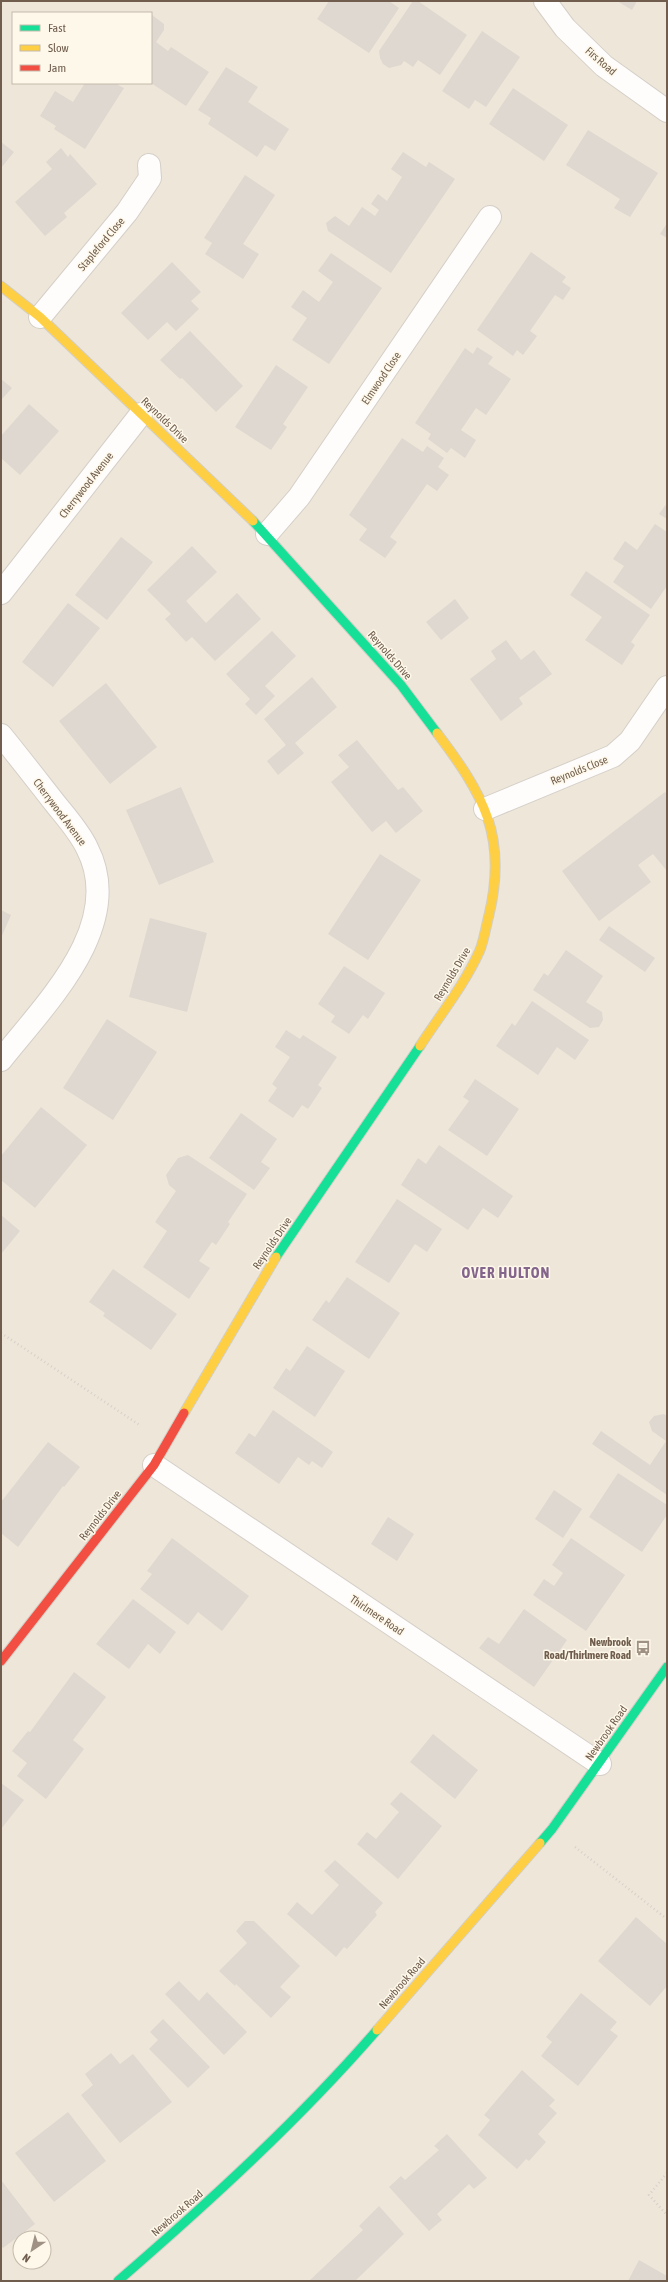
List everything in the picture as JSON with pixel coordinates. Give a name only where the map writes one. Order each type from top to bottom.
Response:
[{"type":"main road","name":"Reynolds Drive","points":[[1,286],[40,316],[267,534],[401,685],[466,772],[485,809],[495,841],[494,894],[480,950],[455,994],[264,1274],[154,1465],[1,1661]]},
{"type":"main road","name":"Newbrook Road","points":[[118,2281],[213,2198],[339,2074],[552,1829],[600,1764],[667,1667]]},
{"type":"street","name":"Firs Road","points":[[545,1],[565,28],[604,66],[667,111]]},
{"type":"street","name":"Stapleford Close","points":[[40,316],[127,212],[150,178],[149,165]]},
{"type":"street","name":"Elmwood Close","points":[[267,534],[299,497],[490,217]]},
{"type":"street","name":"Cherrywood Avenue","points":[[1,593],[141,414]]},
{"type":"street","name":"Reynolds Close","points":[[485,809],[613,756],[630,741],[667,687]]},
{"type":"street","name":"Cherrywood Avenue","points":[[1,735],[73,827],[88,849],[97,877],[97,908],[86,944],[61,983],[1,1060]]},
{"type":"street","name":"Thirlmere Road","points":[[154,1465],[600,1764]]},
{"type":"path","points":[[1,1333],[167,1443]]},
{"type":"path","points":[[552,1829],[667,1919]]},
{"type":"path","points":[[667,2173],[649,2195],[667,2215]]},
{"type":"shaded area","points":[[1,1],[667,1],[667,2281],[1,2281]]},
{"type":"building","points":[[329,1],[389,1],[399,8],[369,53],[317,19]]},
{"type":"building","points":[[413,1],[418,1],[467,35],[440,75],[418,60],[413,67],[404,61],[401,65],[389,68],[383,64],[380,58],[379,51]]},
{"type":"building","points":[[617,1],[637,1],[632,10]]},
{"type":"building","points":[[152,15],[164,24],[164,30],[156,42],[168,51],[171,47],[209,72],[186,106],[152,84]]},
{"type":"building","points":[[482,31],[520,57],[486,107],[475,100],[469,109],[442,91]]},
{"type":"building","points":[[226,67],[258,87],[248,102],[289,129],[275,151],[265,145],[257,157],[208,124],[211,118],[198,110]]},
{"type":"building","points":[[84,84],[118,84],[124,88],[85,149],[54,129],[56,126],[40,116],[55,91],[73,102]]},
{"type":"building","points":[[513,88],[568,125],[544,161],[489,124]]},
{"type":"building","points":[[588,130],[658,173],[630,217],[614,208],[620,199],[566,165]]},
{"type":"building","points":[[1,142],[14,152],[1,168]]},
{"type":"building","points":[[61,148],[68,157],[70,154],[97,184],[64,213],[67,217],[45,236],[15,202],[52,169],[46,162]]},
{"type":"building","points":[[403,152],[426,167],[429,162],[455,179],[391,273],[328,231],[326,223],[335,216],[349,226],[362,207],[375,216],[379,210],[371,204],[378,194],[387,201],[402,177],[391,169]]},
{"type":"building","points":[[245,175],[275,195],[243,244],[259,254],[243,279],[205,254],[212,243],[204,238]]},
{"type":"building","points":[[667,223],[667,238],[660,234]]},
{"type":"building","points":[[531,252],[566,277],[562,282],[571,288],[563,300],[555,295],[530,331],[537,336],[523,355],[517,350],[513,356],[477,330]]},
{"type":"building","points":[[331,253],[382,288],[329,364],[292,340],[307,318],[291,307],[303,290],[319,302],[333,282],[318,271]]},
{"type":"building","points":[[172,262],[201,292],[191,301],[199,309],[176,331],[167,322],[148,340],[121,313]]},
{"type":"building","points":[[190,331],[243,386],[216,412],[182,378],[180,379],[160,360]]},
{"type":"building","points":[[477,347],[493,357],[488,364],[511,379],[486,415],[476,408],[461,430],[476,440],[465,458],[451,448],[447,453],[428,439],[431,434],[415,423],[465,348],[473,354]]},
{"type":"building","points":[[276,365],[308,387],[283,424],[287,427],[271,450],[235,427]]},
{"type":"building","points":[[1,379],[12,388],[1,400]]},
{"type":"building","points":[[29,404],[59,431],[20,475],[1,458],[1,436]]},
{"type":"building","points":[[402,438],[423,452],[427,446],[444,458],[438,467],[449,475],[437,491],[427,484],[390,537],[397,542],[385,558],[359,540],[367,529],[349,515]]},
{"type":"building","points":[[667,503],[667,519],[659,514]]},
{"type":"building","points":[[655,524],[667,532],[667,586],[651,609],[613,582],[624,566],[613,559],[625,541],[637,550]]},
{"type":"building","points":[[121,537],[153,562],[107,620],[75,595]]},
{"type":"building","points":[[192,546],[217,572],[186,601],[206,623],[237,593],[261,619],[215,661],[192,637],[186,642],[165,619],[171,614],[147,590]]},
{"type":"building","points":[[586,571],[650,615],[631,642],[635,645],[622,665],[585,640],[602,617],[570,595]]},
{"type":"building","points":[[455,599],[469,618],[441,640],[426,622]]},
{"type":"building","points":[[68,603],[100,628],[53,687],[22,662]]},
{"type":"building","points":[[272,631],[296,656],[265,686],[275,696],[256,715],[245,704],[250,699],[226,674]]},
{"type":"building","points":[[506,640],[521,660],[534,650],[552,674],[519,698],[523,704],[501,721],[470,679],[496,659],[491,651]]},
{"type":"building","points":[[312,677],[337,707],[295,743],[304,753],[278,775],[267,761],[286,745],[264,719]]},
{"type":"building","points":[[106,683],[157,747],[110,784],[59,721]]},
{"type":"building","points":[[357,740],[398,790],[403,787],[423,811],[396,833],[386,821],[372,832],[331,782],[349,767],[338,755]]},
{"type":"building","points":[[181,787],[214,862],[159,885],[126,810]]},
{"type":"building","points":[[665,792],[667,795],[667,871],[653,854],[638,865],[651,882],[599,921],[562,871]]},
{"type":"building","points":[[380,854],[421,880],[368,960],[328,934]]},
{"type":"building","points":[[1,910],[11,915],[1,938]]},
{"type":"building","points":[[150,918],[207,933],[187,1012],[129,997]]},
{"type":"building","points":[[609,926],[655,958],[645,972],[599,940]]},
{"type":"building","points":[[566,950],[603,976],[586,1002],[602,1012],[603,1020],[599,1027],[590,1028],[533,990],[544,973],[548,976]]},
{"type":"building","points":[[344,966],[385,993],[368,1019],[363,1015],[349,1034],[331,1022],[335,1016],[318,1004]]},
{"type":"building","points":[[532,1001],[589,1040],[575,1060],[557,1047],[538,1075],[496,1046],[512,1023],[515,1026]]},
{"type":"building","points":[[107,1019],[157,1052],[113,1120],[63,1088]]},
{"type":"building","points":[[286,1030],[300,1039],[303,1035],[337,1057],[318,1085],[322,1088],[308,1109],[302,1105],[293,1118],[268,1101],[277,1088],[272,1084],[290,1057],[275,1047]]},
{"type":"building","points":[[475,1079],[519,1109],[487,1156],[448,1130],[469,1101],[463,1097]]},
{"type":"building","points":[[41,1107],[87,1145],[35,1208],[1,1180],[1,1156]]},
{"type":"building","points":[[241,1113],[277,1139],[261,1162],[270,1168],[254,1190],[209,1158]]},
{"type":"building","points":[[439,1145],[513,1196],[498,1218],[483,1208],[468,1230],[401,1185],[418,1158],[426,1164]]},
{"type":"building","points":[[188,1155],[247,1194],[228,1222],[230,1224],[216,1245],[212,1242],[199,1261],[210,1268],[189,1299],[143,1267],[167,1231],[155,1222],[176,1191],[169,1185],[166,1175],[178,1158]]},
{"type":"building","points":[[397,1199],[442,1229],[427,1252],[415,1244],[389,1283],[355,1262]]},
{"type":"building","points":[[1,1215],[20,1231],[1,1254]]},
{"type":"building","points":[[113,1269],[177,1314],[151,1350],[103,1316],[105,1313],[89,1302]]},
{"type":"building","points":[[347,1277],[400,1313],[369,1359],[312,1320],[326,1300],[329,1303]]},
{"type":"building","points":[[307,1346],[345,1371],[315,1417],[273,1388],[286,1368],[290,1371]]},
{"type":"building","points":[[273,1410],[333,1452],[322,1468],[312,1461],[309,1465],[298,1457],[279,1484],[235,1453],[249,1433],[255,1437]]},
{"type":"building","points":[[664,1414],[667,1416],[667,1495],[592,1444],[601,1431],[650,1465],[666,1441],[652,1431],[649,1422],[654,1416]]},
{"type":"building","points":[[48,1442],[80,1467],[64,1487],[63,1486],[18,1547],[1,1533],[1,1502]]},
{"type":"building","points":[[618,1473],[667,1505],[667,1515],[642,1552],[589,1517]]},
{"type":"building","points":[[554,1490],[582,1509],[563,1538],[535,1519]]},
{"type":"building","points":[[388,1517],[414,1534],[397,1561],[371,1544]]},
{"type":"building","points":[[172,1538],[249,1596],[222,1631],[198,1612],[188,1625],[140,1589],[152,1574],[147,1571]]},
{"type":"building","points":[[571,1538],[625,1575],[586,1631],[533,1595],[544,1579],[554,1586],[563,1573],[552,1565]]},
{"type":"building","points":[[133,1599],[176,1632],[160,1654],[148,1644],[129,1669],[96,1644]]},
{"type":"building","points":[[524,1609],[567,1640],[534,1687],[479,1648],[488,1637],[499,1644]]},
{"type":"building","points":[[74,1672],[106,1697],[73,1740],[84,1749],[46,1799],[17,1776],[27,1763],[12,1751],[28,1731],[30,1732]]},
{"type":"building","points":[[433,1734],[478,1770],[455,1799],[410,1762]]},
{"type":"building","points":[[1,1783],[24,1800],[1,1829]]},
{"type":"building","points":[[401,1792],[442,1826],[398,1879],[357,1844],[367,1832],[376,1839],[399,1812],[390,1804]]},
{"type":"building","points":[[335,1860],[383,1903],[375,1912],[377,1915],[347,1949],[344,1947],[336,1957],[287,1914],[297,1902],[312,1915],[339,1885],[324,1871]]},
{"type":"building","points":[[636,1917],[667,1944],[667,1986],[650,2006],[598,1961]]},
{"type":"building","points":[[245,1921],[254,1921],[300,1966],[280,1987],[291,1997],[271,2018],[236,1984],[235,1986],[219,1971],[247,1943],[236,1931]]},
{"type":"building","points":[[179,1981],[199,2001],[207,1992],[247,2032],[224,2055],[165,1994]]},
{"type":"building","points":[[581,1993],[617,2022],[610,2030],[618,2036],[578,2086],[541,2056],[552,2042],[546,2037]]},
{"type":"building","points":[[163,2019],[210,2067],[188,2088],[149,2049],[158,2040],[150,2032]]},
{"type":"building","points":[[111,2053],[120,2064],[133,2054],[172,2102],[120,2143],[81,2095],[93,2085],[85,2074]]},
{"type":"building","points":[[522,2070],[555,2100],[549,2106],[557,2113],[538,2134],[546,2142],[529,2161],[526,2159],[517,2169],[478,2135],[490,2120],[484,2115]]},
{"type":"building","points":[[68,2112],[106,2161],[54,2202],[15,2153]]},
{"type":"building","points":[[447,2134],[487,2178],[474,2189],[469,2184],[437,2214],[442,2220],[429,2231],[389,2187],[401,2176],[405,2180],[439,2150],[434,2146]]},
{"type":"building","points":[[1,2180],[35,2224],[27,2230],[12,2230],[12,2241],[3,2248],[1,2246]]},
{"type":"building","points":[[379,2206],[404,2234],[355,2281],[309,2281],[363,2230],[359,2226]]},
{"type":"building","points":[[639,2260],[667,2276],[667,2281],[628,2281]]},
{"type":"traffic: fast","points":[[253,521],[401,685],[437,733]]},
{"type":"traffic: fast","points":[[276,1257],[420,1046]]},
{"type":"traffic: fast","points":[[540,1843],[552,1829],[667,1667]]},
{"type":"traffic: fast","points":[[118,2281],[219,2191],[284,2129],[347,2064],[377,2030]]},
{"type":"traffic: slow","points":[[1,286],[40,317],[253,521]]},
{"type":"traffic: slow","points":[[420,1046],[460,987],[474,963],[484,937],[494,887],[495,862],[493,839],[487,817],[479,797],[467,776],[437,733]]},
{"type":"traffic: slow","points":[[184,1413],[276,1257]]},
{"type":"traffic: slow","points":[[377,2030],[540,1843]]},
{"type":"traffic: jam","points":[[1,1661],[154,1465],[184,1413]]},
{"type":"place","name":"Newbrook Road/Thirlmere Road","points":[[643,1648]]},
{"type":"district","name":"OVER HULTON","points":[[506,1272]]}]
